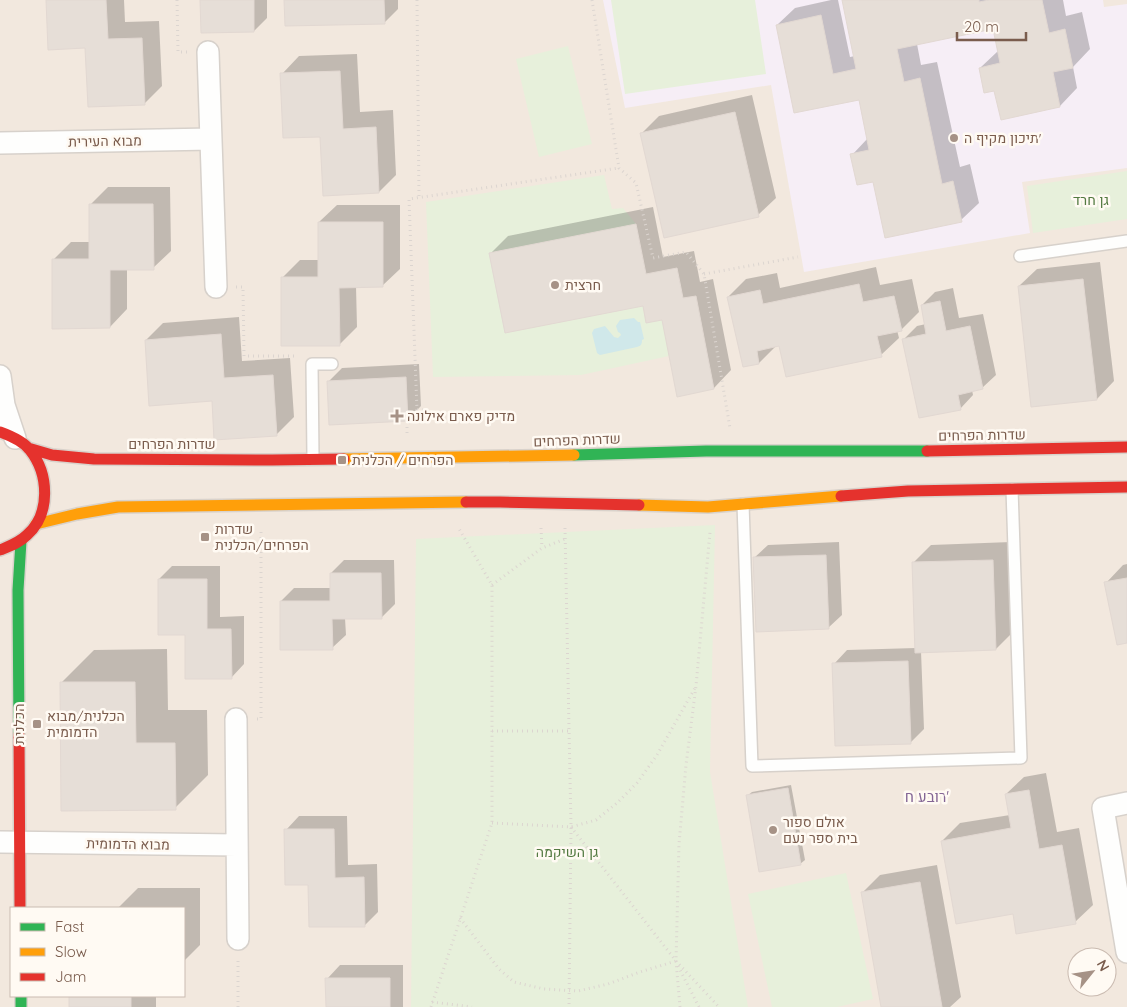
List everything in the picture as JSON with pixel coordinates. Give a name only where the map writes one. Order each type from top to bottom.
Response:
[{"type":"street","points":[[208,52],[216,287]]},
{"type":"street","name":"מבוא העירית","points":[[0,143],[210,138]]},
{"type":"street","points":[[0,376],[4,405],[14,439],[38,461],[44,477],[46,493],[43,510],[29,533],[6,549],[0,550]]},
{"type":"street","name":"שדרות הפרחים","points":[[14,439],[52,455],[94,459],[408,458],[1127,448]]},
{"type":"street","points":[[36,524],[67,515],[118,507],[500,502],[708,507],[908,492],[1127,487]]},
{"type":"street","name":"הכלנית","points":[[20,907],[10,842],[21,540]]},
{"type":"street","points":[[236,719],[238,940]]},
{"type":"street","points":[[1127,804],[1102,808],[1127,952]]},
{"type":"street","name":"מבוא הדמומית","points":[[10,842],[237,845]]},
{"type":"lane","points":[[1020,256],[1127,241]]},
{"type":"lane","points":[[313,459],[312,364],[332,364]]},
{"type":"lane","points":[[743,504],[752,766],[1021,758],[1012,489]]},
{"type":"path","points":[[177,0],[178,52],[208,52]]},
{"type":"path","points":[[417,0],[419,198]]},
{"type":"path","points":[[592,0],[619,168],[636,182],[653,258],[686,252],[704,274],[734,452]]},
{"type":"path","points":[[408,458],[407,426],[417,410],[409,199],[619,168]]},
{"type":"path","points":[[704,274],[798,257]]},
{"type":"path","points":[[216,287],[243,287],[244,356],[311,356],[312,364]]},
{"type":"path","points":[[417,410],[427,410]]},
{"type":"path","points":[[431,1007],[492,823],[492,585],[444,503]]},
{"type":"path","points":[[564,503],[570,827],[569,1007]]},
{"type":"path","points":[[680,1007],[676,961],[679,844],[696,686],[710,527],[708,507]]},
{"type":"path","points":[[492,585],[542,548],[565,539]]},
{"type":"path","points":[[236,719],[261,719],[261,557]]},
{"type":"path","points":[[492,823],[570,827],[596,820],[617,803],[636,783],[657,755],[696,686]]},
{"type":"path","points":[[492,731],[569,731]]},
{"type":"path","points":[[570,827],[676,961],[720,1007]]},
{"type":"path","points":[[460,918],[499,969],[514,982],[544,989],[578,991],[608,984],[676,961]]},
{"type":"path","points":[[238,940],[238,1007]]},
{"type":"path","points":[[676,961],[699,1007]]},
{"type":"path","points":[[432,1002],[472,1007]]},
{"type":"shaded area","points":[[0,0],[1127,0],[1127,1007],[0,1007]]},
{"type":"shaded area","name":"תיכון מקיף ה'","points":[[603,0],[1103,0],[1104,7],[1127,4],[1127,168],[1022,182],[1030,233],[804,272],[771,85],[625,108]]},
{"type":"green space","points":[[611,0],[755,0],[766,74],[625,94]]},
{"type":"green space","points":[[568,46],[592,144],[539,157],[516,59]]},
{"type":"green space","name":"גן חרד","points":[[1127,171],[1127,219],[1033,233],[1027,186]]},
{"type":"green space","name":"חרצית","points":[[604,175],[612,209],[623,208],[636,224],[646,274],[677,268],[683,298],[696,296],[714,389],[677,397],[669,356],[581,375],[433,377],[426,202]]},
{"type":"green space","name":"גן השיקמה","points":[[715,525],[710,772],[748,1007],[411,1007],[416,539]]},
{"type":"green space","points":[[846,873],[873,999],[837,1007],[772,1007],[748,894]]},
{"type":"water","points":[[634,318],[640,322],[644,339],[640,345],[600,355],[597,353],[592,333],[594,329],[605,326],[614,337],[618,338],[621,335],[616,326],[620,320]]},
{"type":"building","points":[[46,0],[106,0],[108,39],[142,38],[145,105],[88,107],[85,48],[48,50]]},
{"type":"building","points":[[200,0],[254,0],[254,32],[201,33]]},
{"type":"building","points":[[284,0],[384,0],[385,24],[285,26]]},
{"type":"building","points":[[842,0],[979,0],[979,2],[989,0],[1042,0],[1049,33],[1065,29],[1073,68],[1053,72],[1060,107],[1001,120],[994,91],[984,93],[979,68],[1000,63],[993,29],[897,49],[904,82],[920,78],[942,184],[953,181],[962,222],[885,238],[873,182],[857,185],[850,154],[869,150],[859,100],[794,113],[776,25],[821,15],[833,74],[856,69]]},
{"type":"building","points":[[340,71],[343,129],[376,127],[379,193],[323,196],[320,137],[283,138],[280,73]]},
{"type":"building","points":[[735,112],[759,217],[664,238],[640,133]]},
{"type":"building","points":[[89,204],[153,204],[154,270],[110,270],[110,328],[52,329],[52,259],[89,259]]},
{"type":"building","points":[[318,222],[383,222],[383,287],[339,288],[340,346],[281,346],[281,277],[318,277]]},
{"type":"building","points":[[636,224],[646,274],[677,268],[683,298],[696,296],[714,389],[677,397],[662,320],[646,323],[643,306],[505,333],[489,253]]},
{"type":"building","points":[[1083,279],[1097,400],[1031,407],[1018,286]]},
{"type":"building","points":[[859,284],[863,302],[894,296],[902,331],[877,336],[882,357],[786,377],[779,346],[757,351],[759,364],[743,367],[727,297],[760,290],[763,304]]},
{"type":"building","points":[[940,301],[946,331],[970,326],[983,389],[958,395],[961,410],[919,418],[902,339],[926,334],[921,305]]},
{"type":"building","points":[[221,334],[224,378],[273,375],[277,436],[214,440],[212,401],[149,406],[145,340]]},
{"type":"building","points":[[406,377],[408,421],[329,425],[327,381]]},
{"type":"building","points":[[826,555],[829,629],[756,632],[753,557]]},
{"type":"building","points":[[993,560],[996,650],[915,653],[912,562]]},
{"type":"building","points":[[330,573],[381,573],[382,619],[332,619],[333,650],[280,650],[280,601],[330,601]]},
{"type":"building","points":[[1127,578],[1127,643],[1117,645],[1104,582]]},
{"type":"building","points":[[158,579],[207,579],[207,629],[231,629],[232,679],[185,679],[185,635],[158,635]]},
{"type":"building","points":[[908,661],[911,744],[835,746],[832,663]]},
{"type":"building","points":[[60,682],[135,682],[136,743],[175,743],[176,810],[61,811]]},
{"type":"building","name":"אולם ספור בית ספר נעם","points":[[788,788],[801,865],[759,872],[746,795]]},
{"type":"building","points":[[1029,790],[1039,849],[1062,845],[1076,924],[1016,934],[1013,914],[956,924],[941,841],[1011,828],[1005,794]]},
{"type":"building","points":[[284,829],[334,829],[335,878],[364,877],[365,927],[309,927],[308,885],[285,885]]},
{"type":"building","points":[[920,882],[942,1007],[881,1007],[861,892]]},
{"type":"building","points":[[325,978],[390,978],[390,1007],[326,1007]]},
{"type":"building","points":[[69,997],[131,997],[131,1007],[69,1007]]},
{"type":"traffic: fast","points":[[574,455],[706,451],[927,451]]},
{"type":"traffic: fast","points":[[19,734],[18,590],[21,541]]},
{"type":"traffic: fast","points":[[21,997],[21,1007]]},
{"type":"traffic: slow","points":[[344,459],[574,455]]},
{"type":"traffic: slow","points":[[639,505],[708,507],[841,496]]},
{"type":"traffic: slow","points":[[36,524],[118,507],[466,502]]},
{"type":"traffic: jam","points":[[0,432],[20,441],[30,450],[41,470],[45,494],[44,505],[35,526],[21,540],[0,550]]},
{"type":"traffic: jam","points":[[927,451],[1127,447]]},
{"type":"traffic: jam","points":[[28,448],[52,455],[94,459],[344,459]]},
{"type":"traffic: jam","points":[[841,496],[908,491],[1127,487]]},
{"type":"traffic: jam","points":[[466,502],[639,505]]},
{"type":"traffic: jam","points":[[19,734],[20,907]]},
{"type":"place","name":"תיכון מקיף ה'","points":[[954,138]]},
{"type":"place","name":"חרצית","points":[[555,285]]},
{"type":"place","name":"מדיק פארם אילונה","points":[[397,416]]},
{"type":"place","name":"הפרחים / הכלנית","points":[[342,460]]},
{"type":"place","name":"שדרות הפרחים/הכלנית","points":[[205,537]]},
{"type":"place","name":"הכלנית/מבוא הדמומית","points":[[37,724]]},
{"type":"place","name":"אולם ספור בית ספר נעם","points":[[773,830]]},
{"type":"district","name":"רובע ח'","points":[[927,797]]}]
